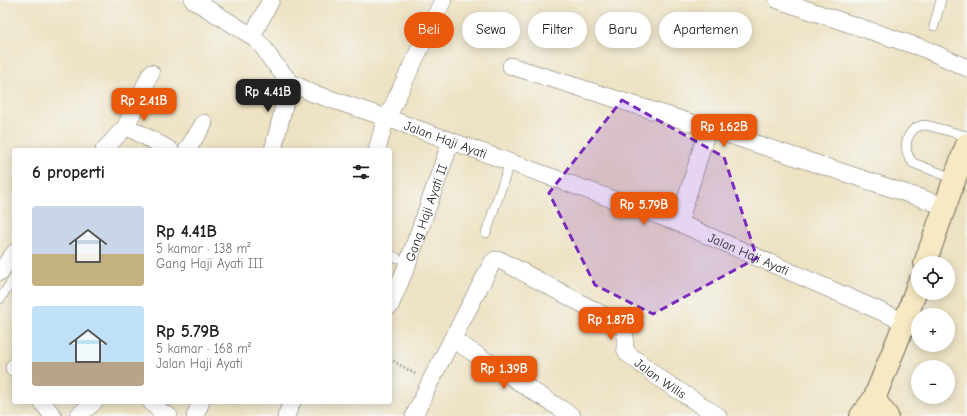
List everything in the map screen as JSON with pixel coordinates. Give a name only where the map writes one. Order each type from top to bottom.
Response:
[{"type":"street","points":[[192,0],[252,36],[263,47],[273,62],[290,82],[274,148]]},
{"type":"street","points":[[252,36],[272,0]]},
{"type":"street","points":[[378,148],[387,118],[443,0]]},
{"type":"street","points":[[778,0],[925,49],[967,68]]},
{"type":"street","points":[[511,66],[708,128],[945,206]]},
{"type":"street","points":[[106,148],[126,126],[151,73]]},
{"type":"street","name":"Jalan Haji Ayati","points":[[290,82],[312,93],[387,118],[680,223],[905,322]]},
{"type":"street","points":[[188,148],[204,123]]},
{"type":"street","points":[[126,126],[166,148]]},
{"type":"street","points":[[680,223],[708,128]]},
{"type":"street","name":"Gang Haji Ayati II","points":[[392,301],[408,263],[451,141]]},
{"type":"street","points":[[927,256],[945,206],[961,182],[967,144]]},
{"type":"street","points":[[0,272],[12,256]]},
{"type":"street","name":"Jalan Wilis","points":[[452,339],[492,263],[495,260],[500,260],[620,324],[626,330],[625,348],[627,352],[694,409],[718,416]]},
{"type":"street","points":[[874,410],[913,300]]},
{"type":"street","points":[[414,416],[452,339],[572,416]]},
{"type":"street","points":[[44,404],[53,416]]},
{"type":"street","points":[[78,416],[92,404]]},
{"type":"street","points":[[153,404],[162,413],[170,416]]},
{"type":"street","points":[[195,416],[200,404]]},
{"type":"street","points":[[286,416],[291,404]]},
{"type":"lane","points":[[934,26],[941,0]]},
{"type":"lane","points":[[961,182],[913,163],[907,153],[906,140],[913,128],[921,125],[967,136]]},
{"type":"lane","points":[[486,233],[510,162]]},
{"type":"lane","points":[[0,299],[12,281]]},
{"type":"path","points":[[392,360],[430,382]]},
{"type":"highlighted area","points":[[622,100],[724,157],[757,258],[653,314],[595,285],[549,193]]}]
